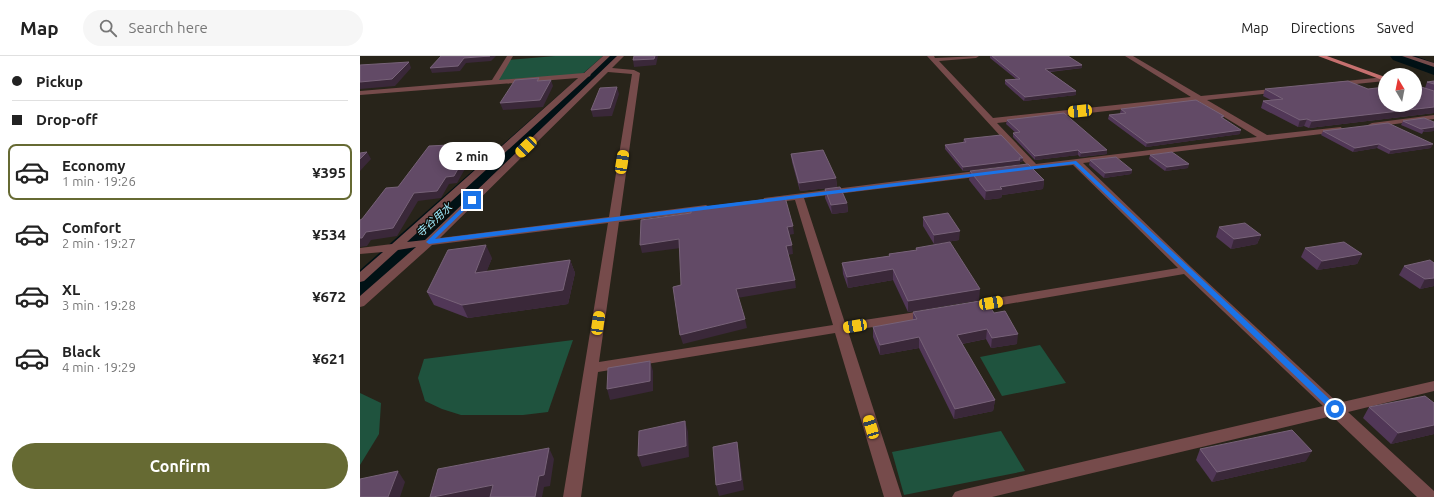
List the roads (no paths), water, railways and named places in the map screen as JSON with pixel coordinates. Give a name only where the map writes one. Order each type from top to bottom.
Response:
[{"type":"main road","points":[[1321,56],[1378,76]]},
{"type":"street","points":[[494,82],[510,56]]},
{"type":"street","points":[[360,278],[399,246],[607,56]]},
{"type":"street","points":[[360,303],[621,56]]},
{"type":"street","points":[[931,58],[976,56]]},
{"type":"street","points":[[1128,56],[1265,138]]},
{"type":"street","points":[[1405,56],[1434,65]]},
{"type":"street","points":[[931,58],[1034,167]]},
{"type":"street","points":[[360,93],[603,73],[636,73],[572,497]]},
{"type":"street","points":[[1330,84],[1378,80]]},
{"type":"street","points":[[991,121],[1292,88]]},
{"type":"street","points":[[1364,126],[1434,117]]},
{"type":"street","points":[[1387,123],[1400,129]]},
{"type":"street","points":[[761,201],[1349,128]]},
{"type":"street","points":[[1076,162],[1187,270],[1429,497]]},
{"type":"street","points":[[799,197],[892,497]]},
{"type":"street","points":[[360,251],[714,207]]},
{"type":"street","points":[[963,308],[1187,270]]},
{"type":"street","points":[[592,368],[940,312]]},
{"type":"street","points":[[961,497],[1434,386]]},
{"type":"waterway","name":"寺谷用水","points":[[360,287],[396,256],[614,56]]},
{"type":"waterway","points":[[1399,56],[1434,69]]}]
